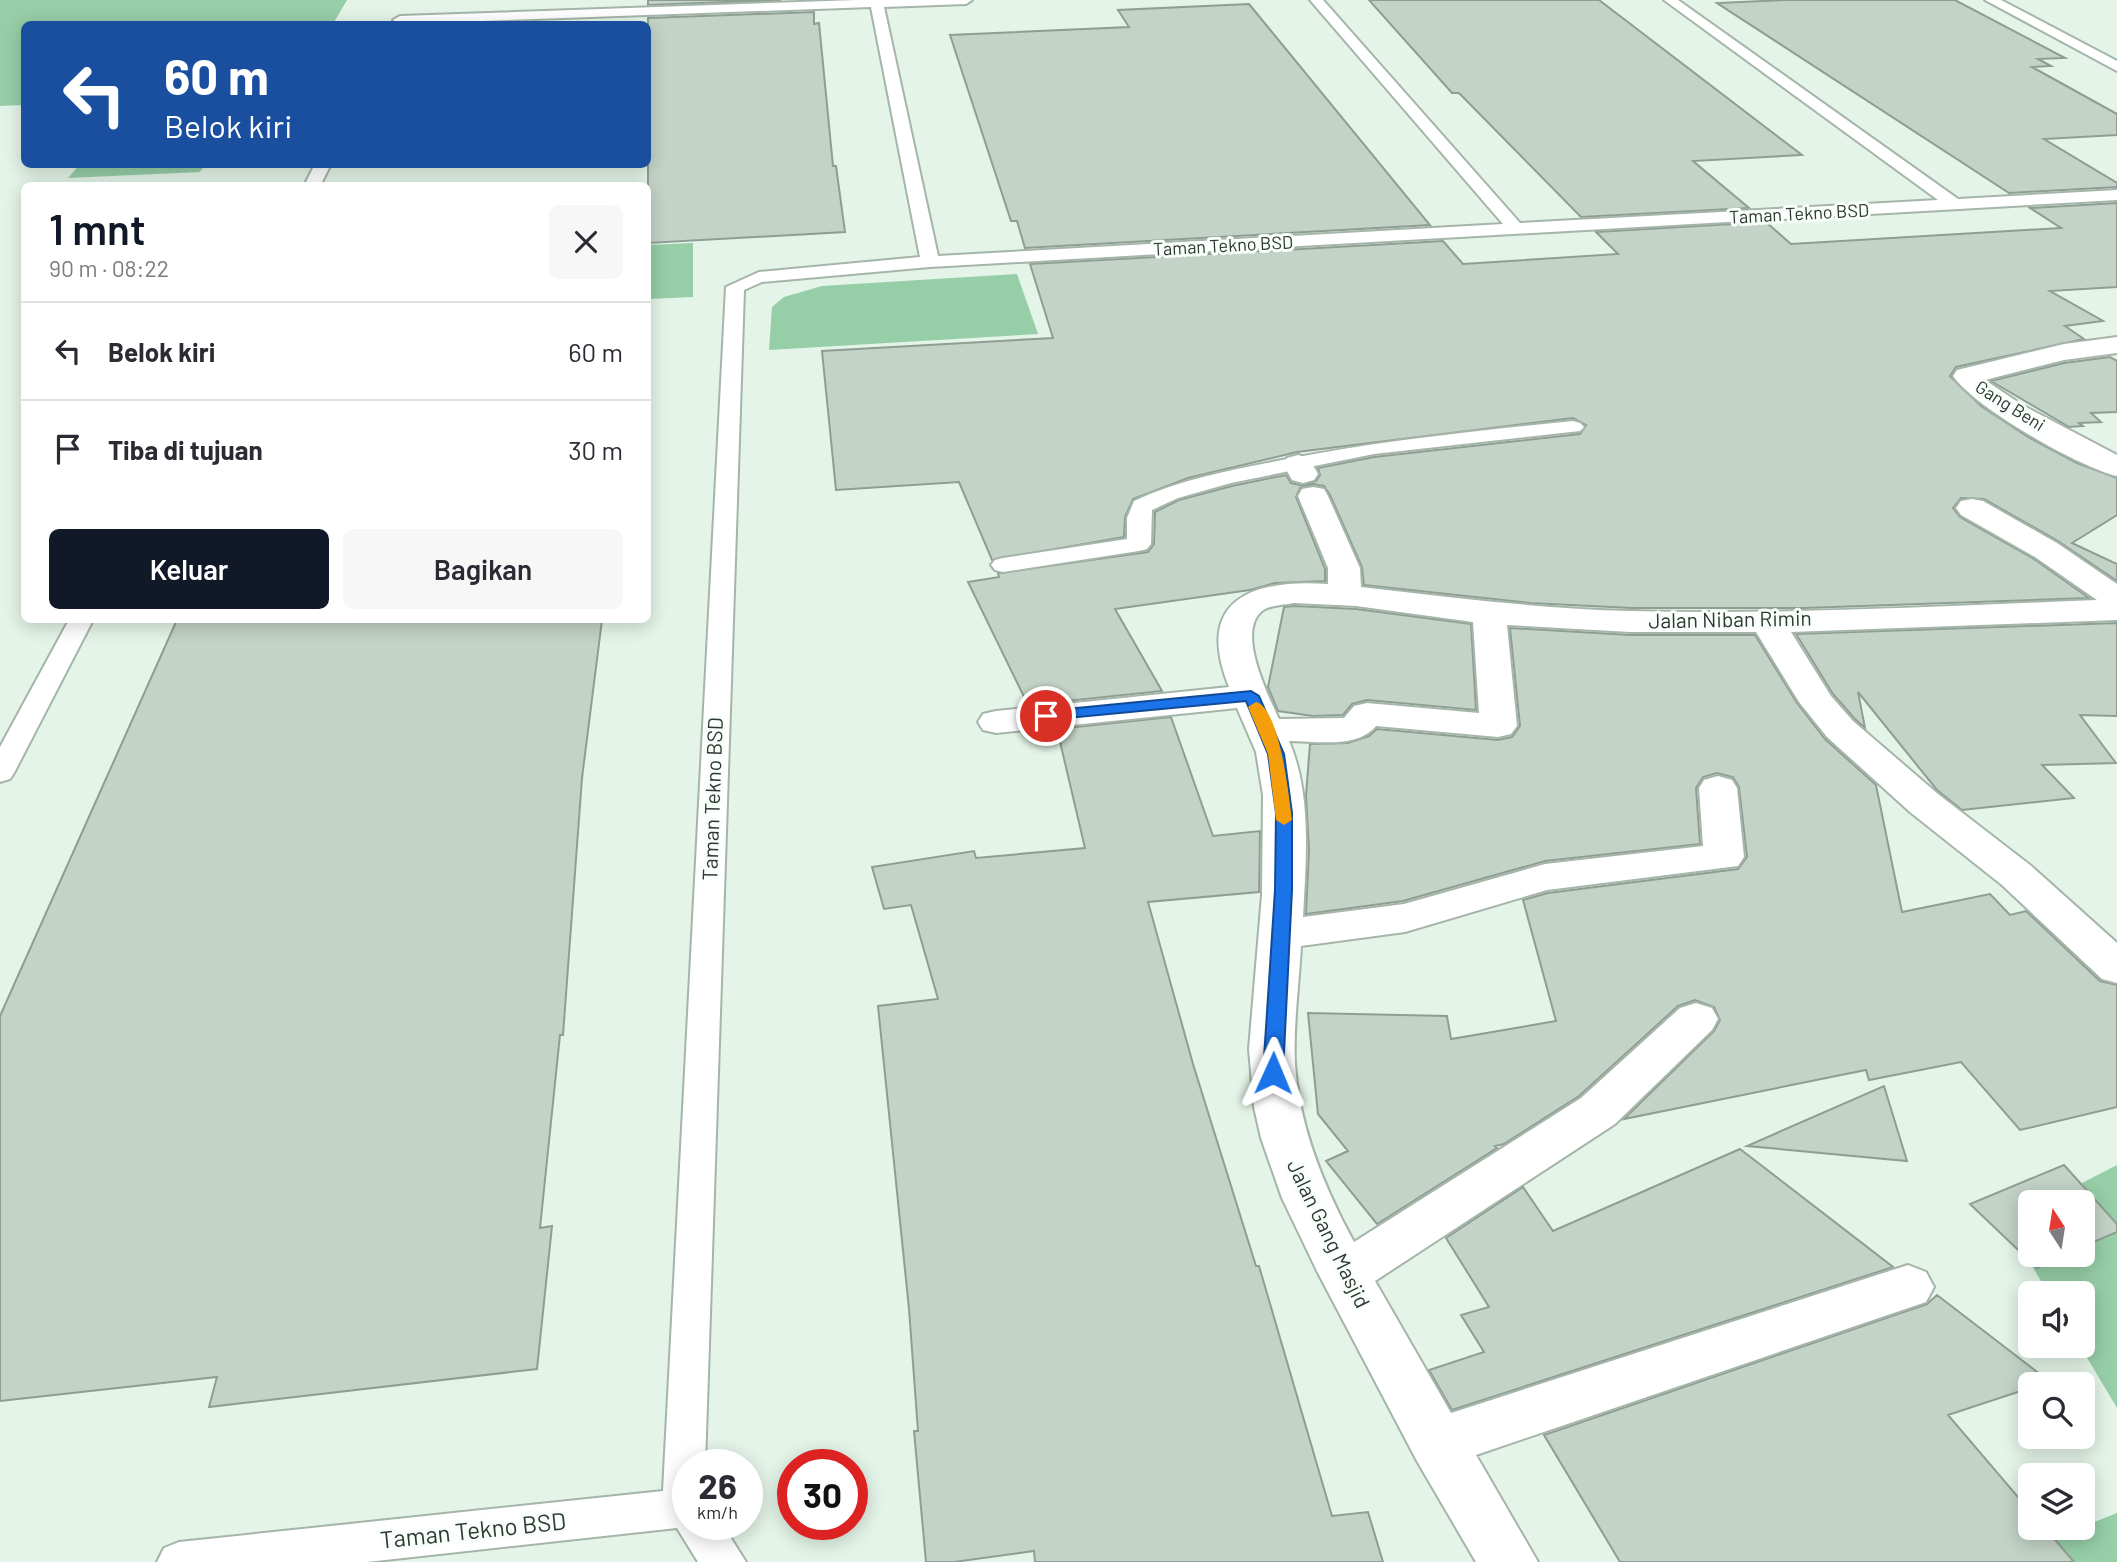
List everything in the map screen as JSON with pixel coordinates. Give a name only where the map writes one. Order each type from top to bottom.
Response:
[{"type":"street","name":"Gang Beni","points":[[2117,345],[2064,352],[1967,376],[1998,402],[2024,418],[2117,467]]},
{"type":"street","points":[[1305,478],[1344,568],[1345,596]]},
{"type":"street","points":[[1972,508],[2046,550],[2117,599]]},
{"type":"street","name":"Jalan Gang Masjid","points":[[1345,596],[1286,594],[1261,598],[1247,606],[1234,625],[1233,634],[1279,765],[1284,813],[1281,934],[1273,1073],[1280,1123],[1296,1174],[1345,1274],[1437,1443],[1508,1562]]},
{"type":"street","name":"Jalan Niban Rimin","points":[[1345,596],[1489,613],[1667,622],[2117,610]]},
{"type":"street","points":[[996,722],[1259,713],[1354,730],[1367,714],[1498,726],[1489,613]]},
{"type":"street","points":[[1766,620],[1817,702],[1839,729],[1924,803],[2016,875],[2117,968]]},
{"type":"street","points":[[1281,934],[1405,918],[1545,877],[1724,857],[1718,788]]},
{"type":"street","points":[[1345,1274],[1598,1111],[1696,1019]]},
{"type":"street","points":[[1437,1443],[1908,1286]]},
{"type":"lane","points":[[401,18],[966,0]]},
{"type":"lane","points":[[1316,0],[1516,229]]},
{"type":"lane","points":[[1670,0],[1956,205]]},
{"type":"lane","points":[[1991,0],[2117,67]]},
{"type":"lane","points":[[877,1],[930,262]]},
{"type":"lane","name":"Taman Tekno BSD","points":[[691,1449],[735,287],[759,277],[930,262],[2117,195]]},
{"type":"lane","points":[[1003,565],[1139,544],[1138,511],[1148,503],[1228,477],[1305,478],[1413,442],[1573,428]]},
{"type":"lane","points":[[0,773],[79,623]]},
{"type":"lane","name":"Taman Tekno BSD","points":[[179,1562],[672,1517]]},
{"type":"lane","points":[[708,1540],[724,1562]]},
{"type":"green space","points":[[0,0],[347,0],[335,21],[21,21],[21,105],[0,106]]},
{"type":"green space","points":[[77,168],[203,168],[200,172],[68,178]]},
{"type":"green space","points":[[693,243],[693,297],[651,299],[651,245]]},
{"type":"green space","points":[[1017,274],[1038,334],[769,350],[772,307],[784,297],[822,286]]},
{"type":"green space","points":[[2117,1165],[2117,1408],[2087,1358],[2095,1358],[2095,1281],[2041,1281],[2033,1267],[2095,1267],[2095,1190],[2068,1190]]},
{"type":"green space","points":[[2117,1513],[2117,1562],[1993,1562],[2049,1540],[2095,1540],[2095,1522]]},
{"type":"building","points":[[648,0],[781,0],[648,5]]},
{"type":"building","points":[[1369,0],[1599,0],[1802,155],[1693,161],[1749,208],[1581,217],[1459,93],[1452,93]]},
{"type":"building","points":[[1786,0],[1955,0],[2065,58],[2038,59],[2051,66],[2032,67],[2117,114],[2117,135],[2044,139],[2117,183],[2117,187],[2009,193],[1717,3]]},
{"type":"building","points":[[1249,4],[1430,225],[1025,248],[1017,221],[1011,221],[950,35],[1129,27],[1118,10]]},
{"type":"building","points":[[814,12],[814,24],[819,23],[833,166],[836,166],[845,232],[651,243],[651,182],[648,182],[648,168],[651,168],[651,21],[648,21],[648,18]]},
{"type":"building","points":[[2117,203],[2117,287],[2050,291],[2103,321],[2065,326],[2084,339],[1956,367],[1950,376],[1981,406],[2028,437],[2077,463],[2117,478],[2117,515],[2072,543],[2117,564],[2117,581],[2058,541],[1984,499],[1961,498],[1953,508],[1960,517],[2034,559],[2089,598],[1805,608],[1631,608],[1530,603],[1364,585],[1362,567],[1330,495],[1324,486],[1313,484],[1300,488],[1296,497],[1325,569],[1325,581],[1275,583],[1250,590],[1115,609],[1162,691],[1028,705],[968,582],[999,577],[998,573],[1148,552],[1154,544],[1155,512],[1179,500],[1232,486],[1286,475],[1291,483],[1304,486],[1316,481],[1320,475],[1318,468],[1374,457],[1580,434],[1586,425],[1573,418],[1297,452],[1188,478],[1133,499],[1125,517],[1124,537],[992,560],[959,482],[836,490],[822,351],[1053,338],[1030,264],[1443,241],[1463,264],[1618,254],[1596,232],[1766,222],[1791,244],[2061,228],[2030,208]]},
{"type":"building","points":[[2110,357],[2117,361],[2117,412],[2091,413],[2101,422],[2079,423],[2083,426],[2069,427],[1991,381],[2064,363]]},
{"type":"building","points":[[1284,607],[1356,609],[1471,624],[1476,710],[1367,700],[1352,704],[1343,715],[1313,716],[1278,711],[1268,687]]},
{"type":"building","points":[[176,623],[602,623],[582,778],[563,1035],[560,1035],[540,1228],[552,1226],[537,1369],[209,1407],[217,1377],[0,1401],[0,1016]]},
{"type":"building","points":[[2117,623],[2117,716],[2080,715],[2116,763],[2042,765],[2074,798],[1962,810],[1937,790],[1858,692],[1865,728],[1855,719],[1833,694],[1796,634]]},
{"type":"building","points":[[1510,628],[1630,635],[1755,635],[1797,703],[1825,739],[1876,785],[1902,912],[1990,894],[2010,915],[2026,911],[2100,981],[2117,985],[2117,1107],[2020,1130],[1961,1062],[1869,1080],[1866,1070],[1624,1119],[1714,1031],[1720,1020],[1714,1007],[1695,1000],[1678,1006],[1579,1096],[1504,1144],[1495,1146],[1497,1148],[1377,1224],[1326,1161],[1348,1151],[1318,1114],[1308,1013],[1447,1016],[1451,1039],[1556,1021],[1523,900],[1548,893],[1738,869],[1747,857],[1739,787],[1733,777],[1717,773],[1703,777],[1696,788],[1700,844],[1545,861],[1403,901],[1306,914],[1309,850],[1306,795],[1310,744],[1348,743],[1369,736],[1377,729],[1498,740],[1512,737],[1520,726]]},
{"type":"building","points":[[1171,717],[1213,836],[1260,831],[1259,892],[1148,902],[1193,1064],[1256,1266],[1259,1266],[1332,1516],[1368,1512],[1383,1562],[1035,1562],[1034,1551],[954,1562],[926,1562],[914,1431],[918,1431],[909,1309],[878,1006],[938,999],[911,905],[884,909],[872,867],[974,851],[976,858],[1085,848],[1057,729]]},
{"type":"building","points":[[1884,1086],[1907,1161],[1747,1146]]},
{"type":"building","points":[[1740,1149],[1893,1267],[1452,1410],[1429,1370],[1484,1352],[1461,1315],[1489,1307],[1446,1238],[1523,1187],[1553,1231]]},
{"type":"building","points":[[2064,1165],[2086,1190],[2018,1190],[2018,1250],[1970,1204]]},
{"type":"building","points":[[2095,1200],[2117,1224],[2117,1232],[2095,1241]]},
{"type":"building","points":[[1937,1295],[2037,1372],[2018,1372],[2018,1392],[1948,1415],[2018,1497],[2018,1540],[2055,1540],[2074,1562],[1620,1562],[1544,1435],[1927,1304]]},
{"type":"slow traffic","points":[[1256,707],[1279,765],[1284,820]]},
{"type":"route","points":[[1046,716],[1251,696],[1276,754],[1284,813],[1284,890],[1273,1026],[1273,1073]]}]
